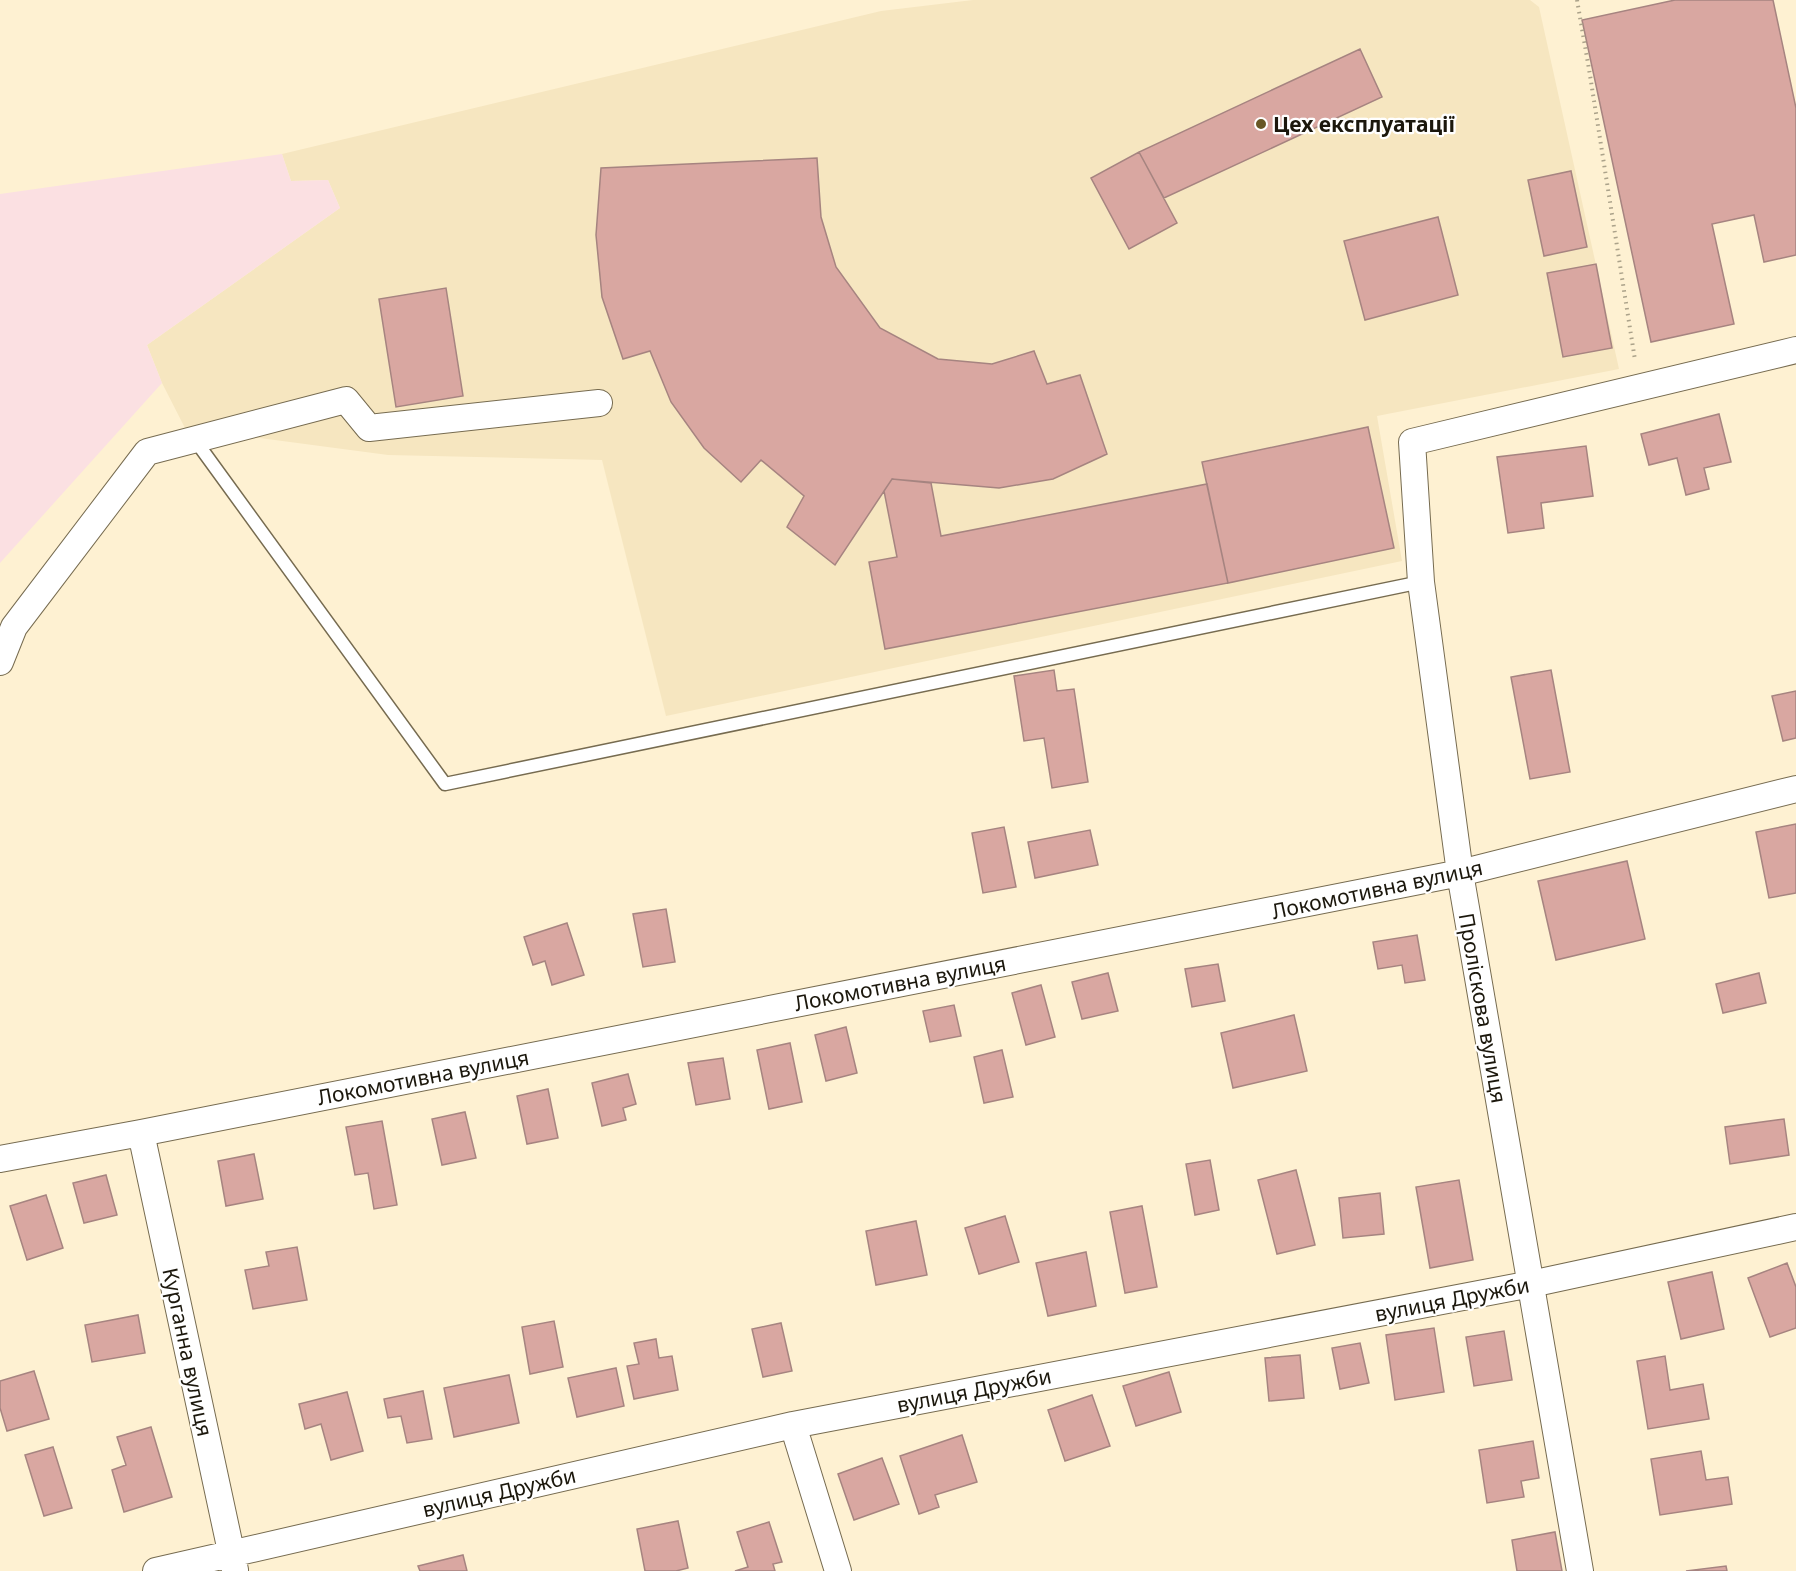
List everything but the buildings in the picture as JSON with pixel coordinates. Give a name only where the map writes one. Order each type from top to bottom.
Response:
[{"type":"street","points":[[1640,387],[1796,350]]},
{"type":"street","name":"Проліскова вулиця","points":[[1580,1571],[1460,873],[1421,582],[1412,442],[1640,387]]},
{"type":"street","points":[[0,662],[14,627],[147,452],[346,400],[369,428],[599,403]]},
{"type":"street","name":"Локомотивна вулиця","points":[[0,1158],[141,1133],[1460,873],[1796,789]]},
{"type":"street","name":"Курганна вулиця","points":[[141,1133],[233,1562]]},
{"type":"street","name":"вулиця Дружби","points":[[156,1571],[233,1562],[793,1425],[1531,1284],[1796,1227]]},
{"type":"street","points":[[793,1425],[838,1571]]},
{"type":"lane","points":[[195,440],[444,784],[1421,582]]},
{"type":"path","points":[[1576,0],[1640,387]]},
{"type":"shaded area","points":[[973,0],[1530,0],[1539,7],[1619,369],[1377,416],[1402,561],[666,716],[602,460],[388,455],[185,428],[162,383],[147,345],[340,208],[328,180],[291,181],[282,154],[881,11]]},
{"type":"shaded area","points":[[282,154],[291,181],[328,180],[340,208],[147,345],[162,383],[0,563],[0,194]]},
{"type":"place","name":"Цех експлуатації","points":[[1261,124]]}]
